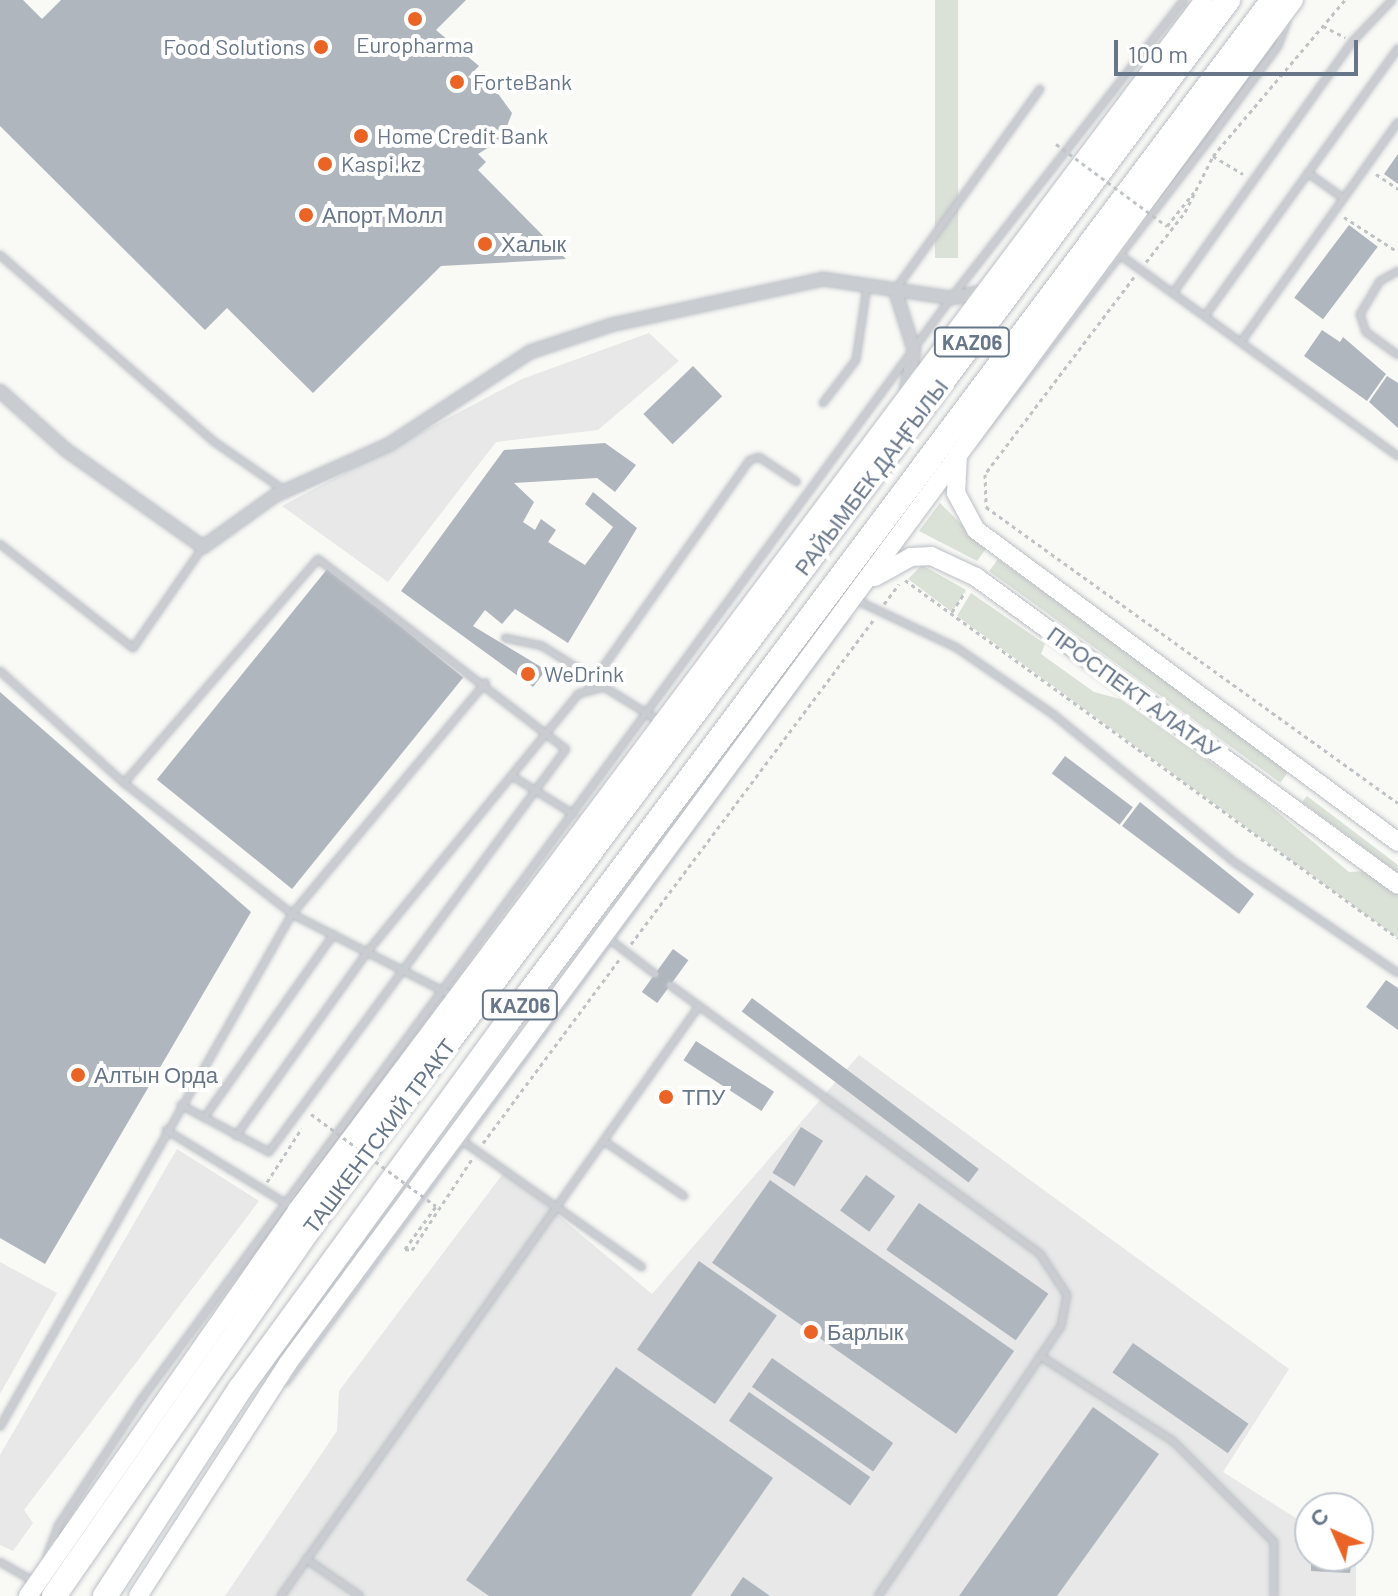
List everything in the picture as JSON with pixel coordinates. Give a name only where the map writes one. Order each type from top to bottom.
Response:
[{"type":"highway","name":"РАЙЫМБЕК ДАҢҒЫЛЫ","points":[[716,684],[1228,0]]},
{"type":"highway","name":"РАЙЫМБЕК ДАҢҒЫЛЫ","points":[[105,1596],[240,1389],[1273,0]]},
{"type":"highway","name":"ТАШКЕНТСКИЙ ТРАКТ","points":[[39,1591],[716,684]]},
{"type":"main road","points":[[39,1591],[291,1207],[655,718],[896,410],[1204,0]]},
{"type":"main road","points":[[138,1596],[242,1435],[958,455],[1116,253],[1294,0]]},
{"type":"main road","name":"ПРОСПЕКТ АЛАТАУ","points":[[958,455],[956,493],[976,530],[1398,842]]},
{"type":"main road","name":"ПРОСПЕКТ АЛАТАУ","points":[[856,593],[911,557],[951,563],[1398,885]]},
{"type":"main road","points":[[1289,805],[1310,776]]},
{"type":"street","points":[[0,391],[66,450],[203,547],[285,491],[390,444],[530,352],[707,300],[823,279],[951,298],[986,291]]},
{"type":"street","points":[[895,290],[914,350],[896,410]]},
{"type":"lane","points":[[589,687],[604,687],[655,718],[951,298],[1184,0]]},
{"type":"lane","points":[[1173,293],[1353,41],[1392,0]]},
{"type":"lane","points":[[1205,316],[1398,50]]},
{"type":"lane","points":[[895,290],[1040,89]]},
{"type":"lane","points":[[1241,342],[1398,122]]},
{"type":"lane","points":[[1308,173],[1343,198]]},
{"type":"lane","points":[[1116,253],[1398,456]]},
{"type":"lane","points":[[0,255],[213,441],[285,491]]},
{"type":"lane","points":[[1398,271],[1380,281],[1360,314],[1366,332],[1398,355]]},
{"type":"lane","points":[[823,403],[856,360],[867,286]]},
{"type":"lane","points":[[236,1136],[368,951],[548,730],[589,687],[750,460],[759,457],[797,482]]},
{"type":"lane","points":[[0,544],[133,648],[203,547]]},
{"type":"lane","points":[[124,783],[318,559],[486,682],[548,730],[566,749],[539,790],[402,966],[269,1152],[181,1105]]},
{"type":"lane","points":[[856,593],[879,610],[957,648],[1054,715],[1237,864],[1398,973]]},
{"type":"lane","points":[[505,638],[542,646],[595,679]]},
{"type":"lane","points":[[0,671],[124,783],[292,914],[402,966],[450,995]]},
{"type":"lane","points":[[0,1427],[166,1130],[292,914],[486,682]]},
{"type":"lane","points":[[512,776],[539,790],[580,819]]},
{"type":"lane","points":[[204,1118],[334,934]]},
{"type":"lane","points":[[607,938],[655,974]]},
{"type":"lane","points":[[670,985],[1040,1254],[1067,1295],[1061,1326],[878,1596]]},
{"type":"lane","points":[[281,1596],[699,1006]]},
{"type":"lane","points":[[166,1130],[291,1207]]},
{"type":"lane","points":[[459,1139],[642,1267]]},
{"type":"lane","points":[[604,1141],[684,1196]]},
{"type":"lane","points":[[1040,1356],[1173,1441],[1274,1542],[1274,1596]]},
{"type":"lane","points":[[306,1559],[360,1596]]},
{"type":"lane","points":[[0,1562],[39,1591]]},
{"type":"path","points":[[1345,0],[1213,156],[1196,191],[1140,270],[985,474],[986,507],[1398,803]]},
{"type":"path","points":[[1323,26],[1353,41]]},
{"type":"path","points":[[1056,144],[1167,226],[1196,191]]},
{"type":"path","points":[[1213,156],[1253,180]]},
{"type":"path","points":[[1367,167],[1398,189]]},
{"type":"path","points":[[1335,211],[1398,252]]},
{"type":"path","points":[[263,1188],[311,1114],[436,1206],[405,1249],[412,1250],[476,1152],[879,610],[908,579],[1398,938]]},
{"type":"path","points":[[952,612],[966,590]]},
{"type":"shaded area","points":[[935,0],[958,0],[958,258],[935,258]]},
{"type":"shaded area","points":[[649,333],[679,361],[598,430],[496,442],[388,582],[282,506],[522,379]]},
{"type":"shaded area","points":[[940,503],[986,549],[977,561],[919,531]]},
{"type":"shaded area","points":[[998,559],[1289,771],[1280,783],[989,571]]},
{"type":"shaded area","points":[[922,565],[966,590],[952,612],[908,579]]},
{"type":"shaded area","points":[[971,593],[1045,644],[1041,654],[1094,692],[1120,699],[1256,794],[1349,872],[1366,871],[1398,895],[1398,938],[957,616]]},
{"type":"shaded area","points":[[1307,796],[1398,865],[1398,873],[1302,802]]},
{"type":"shaded area","name":"Барлык","points":[[859,1055],[1289,1369],[1223,1472],[1294,1517],[1294,1572],[1356,1572],[1356,1596],[225,1596],[337,1431],[339,1391],[505,1171],[652,1294]]},
{"type":"shaded area","points":[[177,1149],[259,1201],[24,1510],[33,1523],[13,1551],[0,1545],[0,1455]]},
{"type":"shaded area","points":[[0,1262],[57,1293],[0,1394]]},
{"type":"building","name":"Апорт Молл","points":[[0,0],[23,0],[42,19],[61,0],[466,0],[436,30],[479,66],[468,77],[499,95],[512,113],[502,139],[478,154],[486,162],[478,170],[566,259],[441,266],[313,393],[227,308],[205,330],[0,126]]},
{"type":"building","points":[[1398,154],[1398,184],[1384,174]]},
{"type":"building","points":[[1349,225],[1378,247],[1323,319],[1294,298]]},
{"type":"building","points":[[1322,330],[1340,342],[1343,337],[1386,374],[1367,401],[1304,356]]},
{"type":"building","points":[[693,366],[722,396],[673,444],[643,414]]},
{"type":"building","points":[[1387,376],[1398,383],[1398,428],[1369,402]]},
{"type":"building","points":[[605,443],[636,465],[615,492],[597,478],[514,483],[534,502],[523,522],[535,530],[541,519],[556,530],[548,542],[585,565],[613,527],[585,504],[593,492],[637,528],[568,643],[515,609],[502,624],[485,610],[473,626],[546,670],[533,687],[401,591],[504,450]]},
{"type":"building","points":[[328,568],[463,678],[292,889],[157,779]]},
{"type":"building","name":"Алтын Орда","points":[[0,692],[251,912],[45,1264],[0,1238]]},
{"type":"building","points":[[1065,756],[1133,807],[1120,825],[1052,774]]},
{"type":"building","points":[[1140,802],[1254,894],[1239,914],[1122,826]]},
{"type":"building","points":[[673,949],[688,960],[657,1003],[642,992]]},
{"type":"building","points":[[1386,980],[1398,988],[1398,1030],[1366,1007]]},
{"type":"building","points":[[752,998],[979,1169],[969,1182],[742,1012]]},
{"type":"building","points":[[696,1041],[774,1092],[761,1111],[683,1060]]},
{"type":"building","points":[[801,1127],[823,1141],[794,1187],[772,1173]]},
{"type":"building","points":[[866,1175],[895,1196],[869,1232],[840,1211]]},
{"type":"building","points":[[770,1180],[1014,1351],[956,1434],[712,1263]]},
{"type":"building","points":[[919,1203],[1048,1294],[1016,1340],[886,1250]]},
{"type":"building","points":[[699,1261],[777,1315],[715,1404],[637,1349]]},
{"type":"building","points":[[1133,1343],[1249,1424],[1228,1453],[1112,1372]]},
{"type":"building","points":[[772,1358],[893,1443],[873,1472],[752,1387]]},
{"type":"building","points":[[616,1367],[773,1478],[691,1596],[489,1596],[466,1580]]},
{"type":"building","points":[[749,1392],[870,1477],[850,1506],[729,1421]]},
{"type":"building","points":[[1093,1407],[1159,1454],[1057,1596],[959,1596]]},
{"type":"building","points":[[743,1577],[770,1596],[730,1596]]},
{"type":"place","name":"Europharma","points":[[415,19]]},
{"type":"place","name":"Food Solutions","points":[[321,47]]},
{"type":"place","name":"ForteBank","points":[[457,82]]},
{"type":"place","name":"Home Credit Bank","points":[[361,136]]},
{"type":"place","name":"Kaspi.kz","points":[[325,164]]},
{"type":"place","name":"Апорт Молл","points":[[306,215]]},
{"type":"place","name":"Халык","points":[[485,244]]},
{"type":"place","name":"WeDrink","points":[[528,674]]},
{"type":"place","name":"Алтын Орда","points":[[78,1075]]},
{"type":"place","name":"ТПУ","points":[[666,1097]]},
{"type":"place","name":"Барлык","points":[[811,1332]]}]
